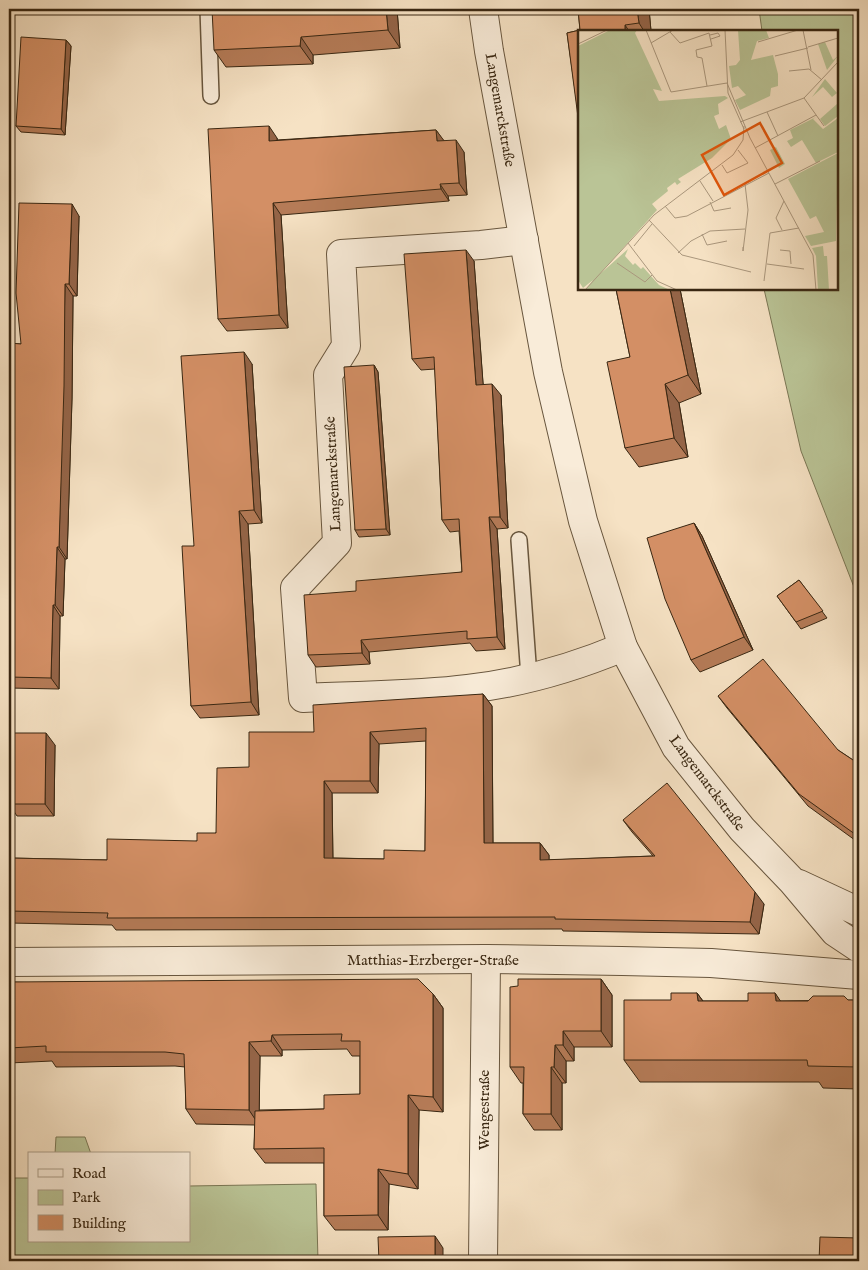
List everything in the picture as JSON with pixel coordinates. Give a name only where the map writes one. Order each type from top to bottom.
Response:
[{"type":"street","name":"Langemarckstraße","points":[[484,9],[489,51],[548,372],[583,521],[623,648],[676,747],[742,829],[792,881],[835,932],[859,948]]},
{"type":"street","name":"Langemarckstraße","points":[[524,240],[481,245],[341,254],[346,346],[328,376],[337,543],[295,588],[303,698],[468,689],[529,677],[593,660],[623,648]]},
{"type":"street","name":"Langemarckstraße","points":[[792,881],[859,912]]},
{"type":"street","name":"Matthias-Erzberger-Straße","points":[[9,962],[486,959],[711,963],[859,975]]},
{"type":"street","name":"Wengestraße","points":[[484,1261],[486,959]]},
{"type":"lane","points":[[208,9],[211,96]]},
{"type":"lane","points":[[519,540],[529,677]]},
{"type":"green space","points":[[759,9],[859,9],[859,600],[801,451],[764,290],[838,290],[838,30],[762,30]]},
{"type":"green space","points":[[56,1137],[85,1137],[90,1152],[55,1152]]},
{"type":"green space","points":[[9,1178],[28,1178],[28,1242],[190,1242],[190,1186],[316,1184],[318,1261],[9,1261]]},
{"type":"building","points":[[212,9],[386,9],[388,30],[301,37],[300,46],[214,50]]},
{"type":"building","points":[[578,9],[637,9],[639,23],[625,25],[625,30],[580,30]]},
{"type":"building","points":[[578,30],[578,117],[567,33]]},
{"type":"building","points":[[21,37],[66,40],[61,129],[16,126]]},
{"type":"building","points":[[269,126],[269,141],[436,130],[437,141],[456,140],[459,183],[440,184],[441,189],[273,203],[279,315],[218,319],[208,129]]},
{"type":"building","points":[[19,203],[72,204],[69,284],[65,284],[59,547],[57,547],[55,605],[53,605],[51,678],[9,677],[9,343],[21,344],[16,293]]},
{"type":"building","points":[[466,250],[476,385],[492,384],[500,517],[489,517],[497,637],[467,639],[467,631],[361,640],[362,653],[308,655],[304,595],[356,591],[356,581],[462,572],[459,519],[442,520],[434,357],[412,359],[404,254]]},
{"type":"building","points":[[616,290],[670,290],[688,375],[665,384],[674,438],[625,448],[607,362],[630,357]]},
{"type":"building","points":[[244,352],[254,510],[239,511],[251,702],[191,706],[182,546],[194,546],[181,356]]},
{"type":"building","points":[[374,365],[386,529],[355,530],[344,367]]},
{"type":"building","points":[[694,523],[744,637],[691,660],[665,599],[647,538]]},
{"type":"building","points":[[799,580],[823,611],[796,622],[777,596]]},
{"type":"building","points":[[763,659],[838,750],[859,764],[859,837],[799,794],[718,696]]},
{"type":"building","points":[[483,694],[484,843],[540,843],[540,860],[655,856],[623,820],[667,783],[755,892],[750,922],[555,919],[555,917],[107,918],[108,913],[9,911],[9,858],[107,860],[107,839],[197,841],[197,833],[216,833],[217,768],[249,767],[249,732],[314,732],[313,705]],"holes":[[[426,728],[425,851],[384,850],[384,859],[324,858],[324,781],[370,781],[370,732]]]},
{"type":"building","points":[[9,733],[46,733],[45,804],[9,804]]},
{"type":"building","points":[[418,979],[433,994],[433,1097],[408,1095],[408,1174],[378,1169],[378,1215],[324,1216],[324,1148],[254,1149],[255,1111],[324,1109],[324,1095],[360,1094],[360,1041],[341,1041],[342,1034],[272,1035],[271,1041],[249,1042],[249,1110],[186,1109],[184,1054],[165,1052],[46,1052],[46,1046],[9,1048],[9,982]]},
{"type":"building","points":[[518,979],[601,979],[601,1031],[563,1031],[563,1045],[555,1045],[554,1067],[551,1067],[551,1114],[523,1114],[524,1067],[510,1067],[510,987],[518,986]]},
{"type":"building","points":[[671,993],[697,993],[698,1001],[748,1001],[748,993],[775,993],[776,1001],[808,1001],[813,996],[844,996],[848,1000],[859,1000],[859,1067],[808,1066],[807,1060],[624,1060],[624,1000],[671,1000]]},
{"type":"building","points":[[435,1236],[435,1261],[379,1261],[378,1237]]},
{"type":"building","points":[[820,1237],[859,1238],[859,1261],[819,1261]]}]
